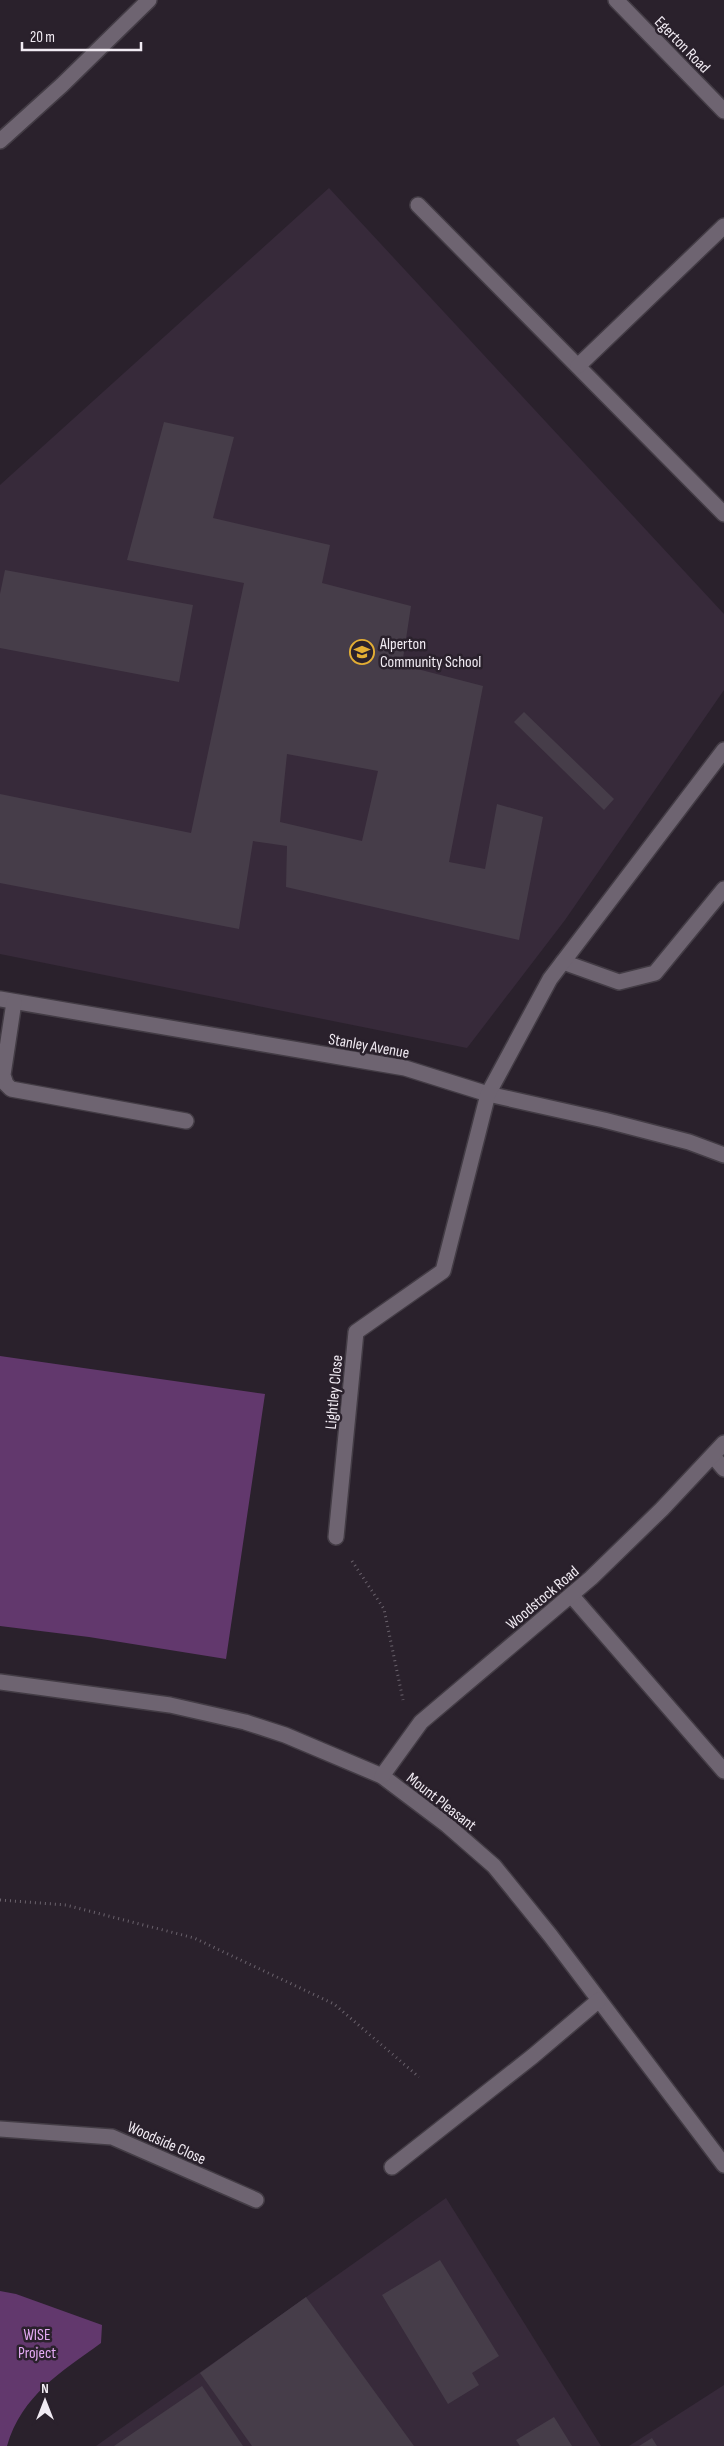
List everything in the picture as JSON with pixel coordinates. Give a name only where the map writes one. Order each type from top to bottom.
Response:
[{"type":"street","points":[[0,141],[62,85],[149,0]]},
{"type":"street","name":"Egerton Road","points":[[616,0],[724,112]]},
{"type":"street","points":[[418,205],[724,514]]},
{"type":"street","points":[[578,366],[724,226]]},
{"type":"street","name":"Lightley Close","points":[[336,1537],[356,1332],[443,1271],[488,1094],[550,979],[724,750]]},
{"type":"street","points":[[563,962],[619,982],[655,973],[724,889]]},
{"type":"street","points":[[7,1000],[3,1075],[6,1084],[11,1089],[186,1121]]},
{"type":"street","name":"Stanley Avenue","points":[[7,1000],[405,1068],[488,1094],[604,1120],[689,1142],[724,1155]]},
{"type":"street","name":"Woodstock Road","points":[[382,1776],[421,1722],[571,1595],[648,1523],[724,1443]]},
{"type":"street","points":[[713,1456],[724,1469]]},
{"type":"street","points":[[571,1595],[724,1771]]},
{"type":"street","name":"Mount Pleasant","points":[[0,1682],[170,1705],[245,1722],[382,1776],[447,1825],[494,1866],[599,2000],[724,2165]]},
{"type":"street","points":[[392,2168],[534,2056],[599,2000]]},
{"type":"street","name":"Woodside Close","points":[[0,2129],[112,2137],[256,2200]]},
{"type":"path","points":[[336,1537],[384,1609],[401,1697],[421,1722]]},
{"type":"path","points":[[0,1900],[66,1905],[194,1938],[334,2004],[419,2077]]},
{"type":"shaded area","name":"Alperton Community School","points":[[329,188],[724,614],[724,690],[565,920],[467,1048],[0,954],[0,485]]},
{"type":"shaded area","points":[[446,2198],[601,2446],[96,2446]]},
{"type":"shaded area","points":[[724,2385],[724,2446],[629,2446]]},
{"type":"green space","points":[[0,1356],[265,1394],[226,1659],[89,1637],[0,1626]]},
{"type":"green space","name":"WISE Project","points":[[0,2291],[16,2294],[102,2325],[101,2343],[58,2375],[33,2399],[22,2412],[7,2446],[0,2446]]},
{"type":"building","points":[[164,422],[234,437],[213,518],[330,545],[322,583],[411,606],[402,665],[483,686],[449,862],[485,869],[497,804],[543,817],[519,940],[286,887],[287,846],[253,841],[239,929],[0,883],[0,794],[191,833],[244,583],[127,560]],"holes":[[[287,754],[378,771],[362,841],[280,822]]]},
{"type":"building","points":[[5,570],[193,605],[179,682],[0,648],[0,594]]},
{"type":"building","points":[[524,712],[614,799],[604,810],[514,722]]},
{"type":"building","points":[[440,2260],[499,2356],[472,2373],[479,2385],[448,2404],[382,2295]]},
{"type":"building","points":[[306,2297],[414,2446],[252,2446],[200,2373]]},
{"type":"building","points":[[202,2386],[243,2446],[114,2446]]},
{"type":"building","points":[[554,2417],[572,2446],[520,2446],[516,2440]]},
{"type":"building","points":[[652,2438],[657,2446],[639,2446]]},
{"type":"place","name":"Alperton Community School","points":[[362,652]]}]
